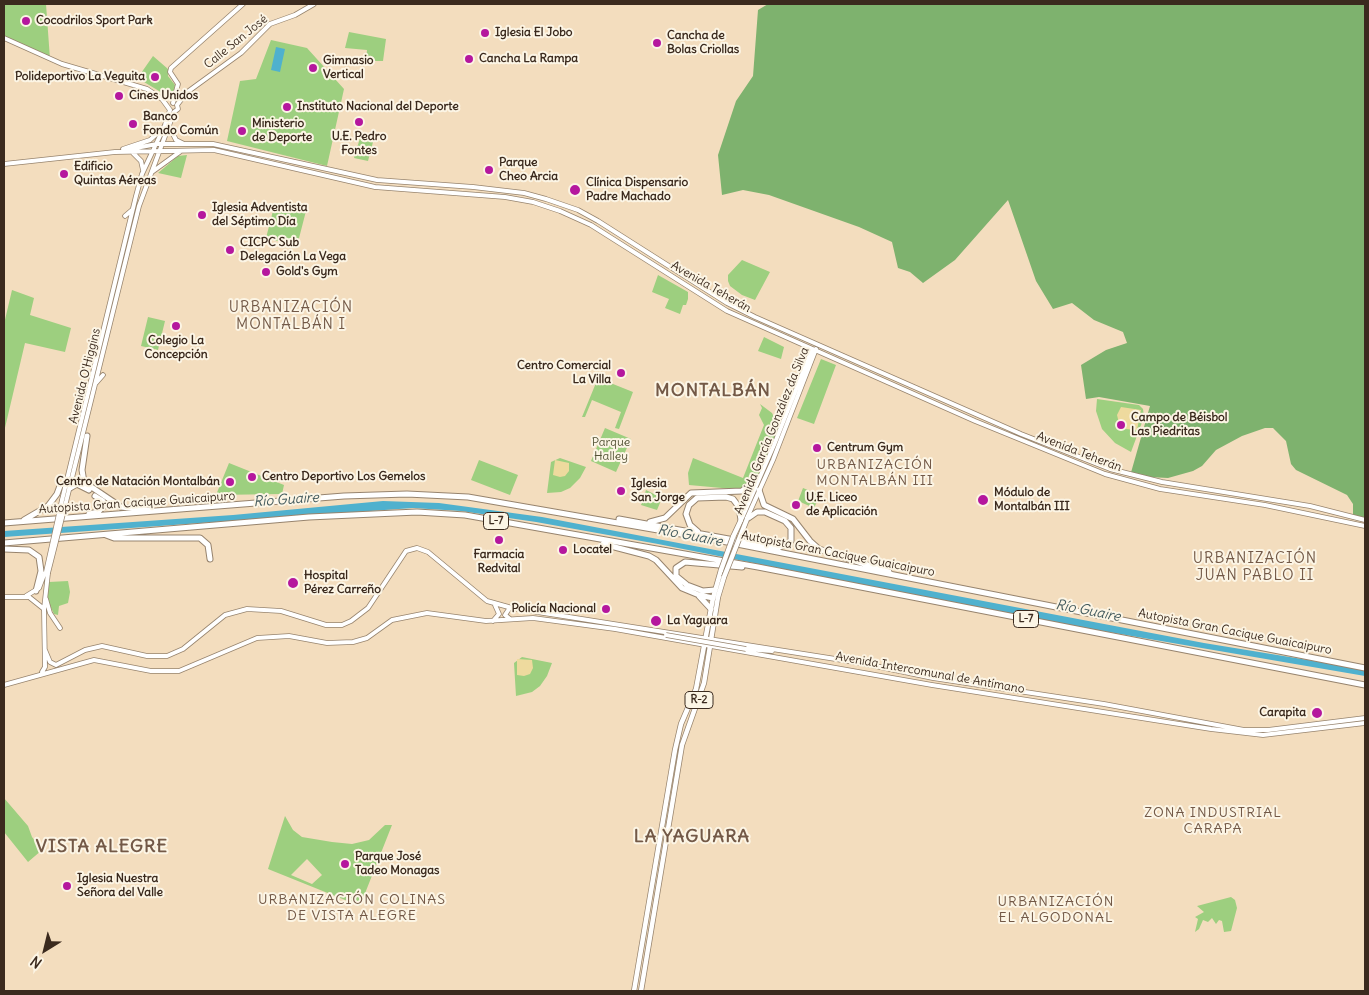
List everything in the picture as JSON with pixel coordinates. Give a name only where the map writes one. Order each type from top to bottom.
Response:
[{"type":"highway","points":[[87,436],[82,470],[84,482],[121,507],[158,512]]},
{"type":"highway","points":[[642,523],[665,518],[692,493],[742,492],[758,478]]},
{"type":"highway","points":[[70,488],[74,485],[81,485],[104,503],[98,512],[76,517]]},
{"type":"highway","points":[[21,522],[48,506],[57,494],[60,486]]},
{"type":"highway","points":[[759,490],[764,505],[793,519],[810,541],[819,549],[906,578]]},
{"type":"highway","name":"Autopista Gran Cacique Guaicaipuro","points":[[4,523],[344,496],[407,494],[468,497],[727,542],[1365,668]]},
{"type":"highway","points":[[574,514],[699,532],[778,548],[791,541],[792,528],[785,520],[765,512],[757,512],[744,519],[733,499],[726,497],[697,498],[689,506],[686,514],[690,525],[699,532],[727,542]]},
{"type":"highway","name":"L-7","points":[[4,543],[309,518],[417,512],[465,515],[758,567],[1365,685]]},
{"type":"highway","points":[[103,534],[114,538],[200,538],[208,545],[210,559]]},
{"type":"highway","points":[[579,536],[650,556],[663,567],[677,585],[698,595],[715,597]]},
{"type":"highway","points":[[4,549],[29,550],[39,557],[41,570],[36,591]]},
{"type":"highway","points":[[715,590],[707,592],[687,585],[676,576],[676,568],[685,562],[758,567]]},
{"type":"highway","points":[[698,595],[710,608]]},
{"type":"main road","name":"Avenida O'Higgins","points":[[64,501],[70,488],[137,211],[168,126],[178,84],[170,72],[172,68],[242,4]]},
{"type":"main road","name":"Calle San José","points":[[173,105],[188,91],[238,55],[270,24],[301,12],[314,4]]},
{"type":"main road","points":[[4,38],[62,64],[147,89],[173,105]]},
{"type":"main road","points":[[178,84],[188,91]]},
{"type":"main road","points":[[162,99],[173,105]]},
{"type":"main road","name":"Avenida O'Higgins","points":[[40,674],[44,668],[44,609],[47,572],[132,210],[142,174],[152,152],[168,126]]},
{"type":"main road","points":[[4,164],[118,152],[150,140],[168,126],[176,140],[188,145]]},
{"type":"main road","name":"Avenida Teherán","points":[[118,152],[157,144],[213,144],[377,180],[473,187],[524,193],[546,199],[578,210],[598,221],[730,305],[1021,434],[1110,469],[1162,482],[1310,506],[1365,520]]},
{"type":"main road","points":[[150,174],[181,151]]},
{"type":"main road","name":"Avenida Teherán","points":[[118,152],[221,152],[385,188],[505,198],[548,206],[573,216],[607,234],[727,311],[975,420],[1109,475],[1160,489],[1291,510],[1365,526]]},
{"type":"main road","points":[[131,153],[141,161],[142,174]]},
{"type":"main road","points":[[125,216],[132,210]]},
{"type":"main road","name":"Avenida García González da Silva","points":[[744,519],[773,460],[816,344]]},
{"type":"main road","name":"Avenida García González da Silva","points":[[641,991],[682,745],[688,724],[700,697],[710,646],[708,639],[710,608],[758,478],[778,437],[814,350]]},
{"type":"main road","points":[[94,384],[103,375]]},
{"type":"main road","name":"Avenida Intercomunal de Antímano","points":[[45,650],[50,662],[56,665],[78,654],[102,646],[147,656],[172,654],[192,642],[225,615],[248,609],[272,610],[326,625],[342,625],[352,621],[368,608],[406,552],[417,548],[428,552],[479,596],[494,604],[704,645],[777,656],[932,685],[1211,730],[1263,734],[1365,723]]},
{"type":"main road","points":[[24,597],[36,591],[42,584],[47,572]]},
{"type":"main road","name":"Avenida García González da Silva","points":[[634,991],[674,750],[681,724],[696,689],[704,645],[708,639],[715,590],[722,576]]},
{"type":"main road","points":[[45,592],[50,613],[60,628]]},
{"type":"main road","points":[[4,598],[24,597],[34,599],[44,609]]},
{"type":"main road","points":[[492,621],[499,612],[494,604]]},
{"type":"main road","points":[[512,608],[506,611],[505,615],[512,620]]},
{"type":"main road","name":"Avenida Intercomunal de Antímano","points":[[4,685],[94,660],[152,671],[179,671],[188,669],[253,639],[289,636],[327,643],[353,642],[370,636],[392,620],[427,613],[492,621],[533,618],[708,639],[949,681],[1104,704],[1244,730],[1268,730],[1365,718]]},
{"type":"main road","points":[[637,631],[777,656]]},
{"type":"main road","points":[[746,649],[777,650]]},
{"type":"green space","name":"Cocodrilos Sport Park","points":[[4,4],[46,4],[50,59],[4,38]]},
{"type":"green space","points":[[768,4],[1365,4],[1365,518],[1353,515],[1353,504],[1347,495],[1296,470],[1291,464],[1286,441],[1273,428],[1265,428],[1242,436],[1216,450],[1202,466],[1193,471],[1168,478],[1130,476],[1150,406],[1099,397],[1086,399],[1081,365],[1106,350],[1127,343],[1123,332],[1094,320],[1072,303],[1053,309],[1036,281],[1008,200],[955,260],[923,283],[910,272],[898,268],[892,242],[859,227],[769,195],[743,190],[722,195],[718,155],[736,101],[753,76],[758,10]]},
{"type":"green space","points":[[349,32],[386,39],[383,61],[366,61],[367,50],[345,48]]},
{"type":"green space","name":"Instituto Nacional del Deporte","points":[[271,40],[307,48],[344,89],[327,166],[227,141],[240,81],[256,79]]},
{"type":"green space","name":"Polideportivo La Veguita","points":[[153,56],[168,69],[168,76],[175,85],[173,94],[169,97],[144,82],[139,76]]},
{"type":"green space","points":[[360,138],[373,142],[368,161],[354,158]]},
{"type":"green space","points":[[187,155],[181,178],[158,173],[178,156]]},
{"type":"green space","points":[[275,203],[306,211],[297,246],[266,238]]},
{"type":"green space","points":[[742,260],[770,272],[755,300],[742,295],[730,286],[728,281],[728,275]]},
{"type":"green space","points":[[658,275],[688,292],[686,305],[683,305],[680,314],[665,308],[669,299],[652,292]]},
{"type":"green space","points":[[12,290],[34,298],[30,315],[71,328],[65,352],[25,343],[4,432],[4,324]]},
{"type":"green space","points":[[148,317],[165,321],[158,350],[141,346]]},
{"type":"green space","points":[[764,337],[784,347],[781,359],[758,351]]},
{"type":"green space","points":[[821,359],[836,365],[814,424],[797,418]]},
{"type":"green space","points":[[598,378],[633,392],[619,429],[615,428],[621,412],[592,400],[585,417],[582,417]]},
{"type":"green space","name":"Campo de Béisbol Las Piedritas","points":[[1097,399],[1139,405],[1143,409],[1144,417],[1131,452],[1115,443],[1102,429],[1096,411]]},
{"type":"green space","points":[[760,404],[772,413],[779,427],[758,478],[741,488],[733,489],[689,485],[688,473],[693,458],[743,478],[764,425],[759,415],[762,408]]},
{"type":"green space","name":"Parque Halley","points":[[605,428],[631,439],[616,472],[591,461]]},
{"type":"green space","points":[[560,458],[586,467],[580,478],[570,488],[561,492],[547,493],[551,462]]},
{"type":"green space","points":[[479,460],[518,475],[510,495],[471,480]]},
{"type":"green space","name":"Centro Deportivo Los Gemelos","points":[[229,463],[284,485],[282,494],[216,495]]},
{"type":"green space","points":[[803,488],[820,495],[814,508],[798,501]]},
{"type":"green space","points":[[646,490],[662,498],[657,510],[641,505]]},
{"type":"green space","points":[[68,581],[70,592],[68,603],[59,606],[58,615],[54,614],[47,599],[49,582]]},
{"type":"green space","points":[[522,657],[552,663],[547,676],[540,686],[532,692],[516,696],[514,663]]},
{"type":"green space","points":[[4,798],[28,826],[32,837],[42,850],[28,862],[4,832]]},
{"type":"green space","name":"Parque José Tadeo Monagas","points":[[285,816],[293,830],[302,837],[352,844],[369,840],[385,825],[392,825],[360,906],[268,869]],"holes":[[[307,859],[322,875],[312,884],[291,875]]]},
{"type":"green space","points":[[1231,897],[1235,900],[1237,908],[1231,931],[1224,932],[1222,921],[1219,920],[1216,924],[1212,918],[1208,922],[1203,920],[1199,929],[1195,932],[1198,919],[1195,917],[1204,912],[1197,906]]},
{"type":"sand","points":[[1121,407],[1141,410],[1137,430],[1126,429],[1119,423],[1117,415]]},
{"type":"sand","points":[[555,460],[569,463],[569,471],[565,476],[553,475]]},
{"type":"sand","points":[[517,659],[532,660],[533,668],[530,674],[524,676],[517,675]]},
{"type":"water","points":[[276,47],[285,49],[280,72],[271,70]]},
{"type":"water","points":[[383,501],[439,503],[542,517],[1204,643],[1363,669],[1365,670],[1365,676],[1050,622],[658,544],[536,522],[461,511],[413,508],[4,537],[4,531],[233,515]]},
{"type":"place","name":"Cocodrilos Sport Park","points":[[26,21]]},
{"type":"place","name":"Iglesia El Jobo","points":[[485,33]]},
{"type":"place","name":"Cancha de Bolas Criollas","points":[[657,43]]},
{"type":"place","name":"Cancha La Rampa","points":[[469,59]]},
{"type":"place","name":"Gimnasio Vertical","points":[[313,68]]},
{"type":"place","name":"Polideportivo La Veguita","points":[[155,77]]},
{"type":"place","name":"Cines Unidos","points":[[119,96]]},
{"type":"place","name":"Instituto Nacional del Deporte","points":[[287,107]]},
{"type":"place","name":"U.E. Pedro Fontes","points":[[359,122]]},
{"type":"place","name":"Banco Fondo Común","points":[[133,124]]},
{"type":"place","name":"Ministerio de Deporte","points":[[242,131]]},
{"type":"place","name":"Parque Cheo Arcia","points":[[489,170]]},
{"type":"place","name":"Edificio Quintas Aéreas","points":[[64,174]]},
{"type":"place","name":"Clínica Dispensario Padre Machado","points":[[575,190]]},
{"type":"place","name":"Iglesia Adventista del Séptimo Día","points":[[202,215]]},
{"type":"place","name":"CICPC Sub Delegación La Vega","points":[[230,250]]},
{"type":"place","name":"Gold's Gym","points":[[266,272]]},
{"type":"place","name":"Colegio La Concepción","points":[[176,326]]},
{"type":"place","name":"Centro Comercial La Villa","points":[[621,373]]},
{"type":"place","name":"Campo de Béisbol Las Piedritas","points":[[1121,425]]},
{"type":"place","name":"Centrum Gym","points":[[817,448]]},
{"type":"place","name":"Centro Deportivo Los Gemelos","points":[[252,477]]},
{"type":"place","name":"Centro de Natación Montalbán","points":[[230,482]]},
{"type":"place","name":"Iglesia San Jorge","points":[[621,491]]},
{"type":"place","name":"Módulo de Montalbán III","points":[[983,500]]},
{"type":"place","name":"U.E. Liceo de Aplicación","points":[[796,505]]},
{"type":"place","name":"Farmacia Redvital","points":[[499,540]]},
{"type":"place","name":"Locatel","points":[[563,550]]},
{"type":"place","name":"Hospital Pérez Carreño","points":[[293,583]]},
{"type":"place","name":"Policía Nacional","points":[[606,609]]},
{"type":"place","name":"La Yaguara","points":[[656,621]]},
{"type":"place","name":"Carapita","points":[[1317,713]]},
{"type":"place","name":"Parque José Tadeo Monagas","points":[[345,864]]},
{"type":"place","name":"Iglesia Nuestra Señora del Valle","points":[[67,886]]},
{"type":"district","name":"URBANIZACIÓN MONTALBÁN I","points":[[291,316]]},
{"type":"district","name":"MONTALBÁN","points":[[713,391]]},
{"type":"district","name":"URBANIZACIÓN MONTALBÁN III","points":[[875,474]]},
{"type":"district","name":"URBANIZACIÓN JUAN PABLO II","points":[[1255,568]]},
{"type":"district","name":"ZONA INDUSTRIAL CARAPA","points":[[1213,822]]},
{"type":"district","name":"LA YAGUARA","points":[[692,837]]},
{"type":"district","name":"VISTA ALEGRE","points":[[102,847]]},
{"type":"district","name":"URBANIZACIÓN COLINAS DE VISTA ALEGRE","points":[[352,908]]},
{"type":"district","name":"URBANIZACIÓN EL ALGODONAL","points":[[1056,910]]},
{"type":"water label","name":"Río Guaire","points":[[286,500]]},
{"type":"water label","name":"Río Guaire","points":[[690,536]]},
{"type":"water label","name":"Río Guaire","points":[[1088,611]]}]
